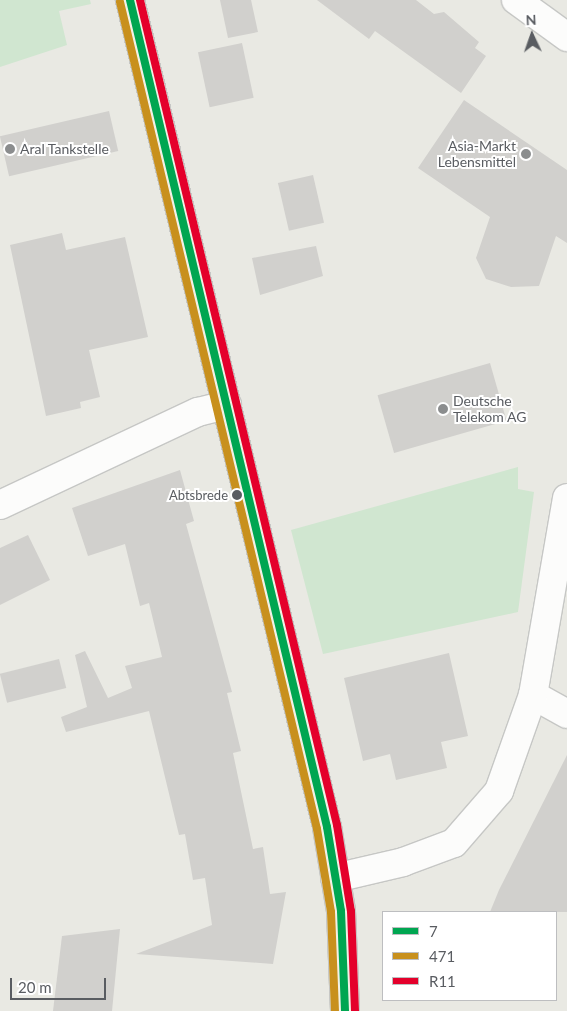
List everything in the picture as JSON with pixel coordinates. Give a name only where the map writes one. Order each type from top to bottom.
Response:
[{"type":"main road","points":[[130,0],[227,405],[335,878],[345,1011]]},
{"type":"street","points":[[516,0],[567,37]]},
{"type":"street","points":[[0,505],[198,412],[227,405]]},
{"type":"street","points":[[335,878],[404,862],[454,844],[499,791],[533,695],[567,498]]},
{"type":"street","points":[[533,695],[567,714]]},
{"type":"green space","points":[[0,0],[90,0],[91,4],[59,11],[67,45],[0,67]]},
{"type":"green space","points":[[518,467],[518,489],[534,492],[518,612],[323,654],[291,530]]},
{"type":"building","points":[[220,0],[251,0],[258,32],[228,38]]},
{"type":"building","points":[[317,0],[416,0],[434,14],[444,12],[479,42],[475,48],[486,56],[461,93],[375,31],[369,39]]},
{"type":"building","points":[[242,43],[254,98],[210,107],[198,52]]},
{"type":"building","points":[[464,100],[567,170],[567,243],[556,236],[539,286],[511,287],[486,279],[476,258],[490,217],[418,168]]},
{"type":"building","points":[[109,111],[118,151],[9,176],[0,136]]},
{"type":"building","points":[[313,175],[324,223],[289,231],[278,183]]},
{"type":"building","points":[[62,233],[66,250],[125,237],[148,337],[89,350],[100,397],[80,402],[81,408],[46,416],[10,245]]},
{"type":"building","points":[[316,246],[323,276],[260,295],[252,258]]},
{"type":"building","name":"Deutsche Telekom AG","points":[[490,363],[507,421],[394,453],[378,395]]},
{"type":"building","points":[[180,470],[194,521],[186,524],[232,692],[227,693],[241,751],[233,753],[253,849],[263,847],[270,894],[286,892],[273,964],[136,954],[212,925],[205,878],[193,880],[185,834],[179,835],[149,711],[66,732],[61,717],[87,707],[75,655],[85,651],[108,698],[132,688],[125,666],[162,657],[149,603],[140,606],[125,544],[88,556],[72,508]]},
{"type":"building","points":[[28,535],[50,580],[0,605],[0,548]]},
{"type":"building","points":[[449,653],[468,736],[441,742],[447,768],[396,780],[390,754],[363,761],[344,678]]},
{"type":"building","points":[[59,659],[66,688],[7,703],[0,674]]},
{"type":"building","points":[[567,755],[567,912],[490,911],[499,890]]},
{"type":"building","points":[[120,929],[112,1011],[53,1011],[62,936]]},
{"type":"transit line","name":"7","points":[[130,0],[327,827],[341,911],[345,1011]]},
{"type":"transit line","name":"R11","points":[[140,0],[337,825],[351,911],[355,1011]]},
{"type":"transit line","name":"471","points":[[120,2],[317,829],[331,912],[335,1011]]},
{"type":"place","name":"Aral Tankstelle","points":[[10,149]]},
{"type":"place","name":"Asia-Markt Lebensmittel","points":[[526,154]]},
{"type":"place","name":"Deutsche Telekom AG","points":[[443,409]]},
{"type":"place","name":"Abtsbrede","points":[[237,495]]}]
